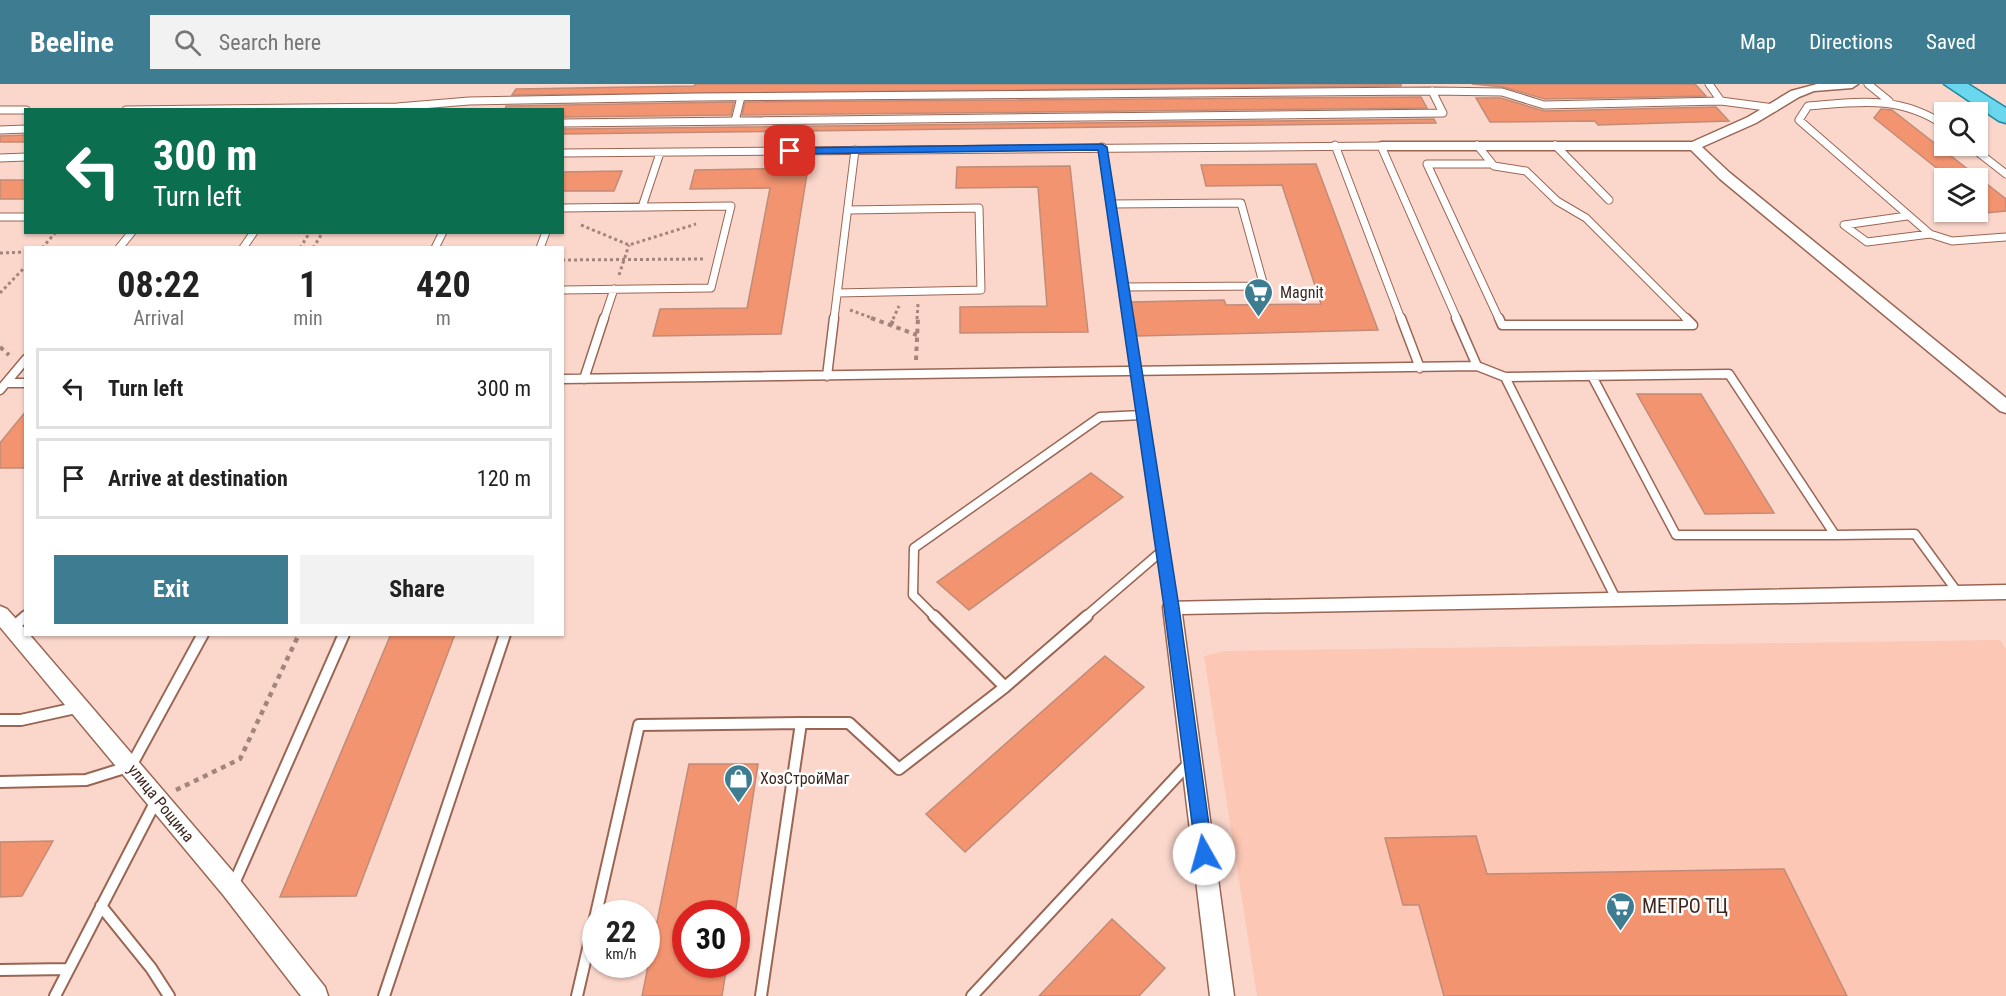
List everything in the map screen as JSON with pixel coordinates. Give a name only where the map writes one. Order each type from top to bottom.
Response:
[{"type":"main road","points":[[1954,84],[2006,117]]},
{"type":"street","points":[[1381,146],[1694,146],[1812,87],[1852,84]]},
{"type":"street","points":[[1694,146],[1725,176],[2006,407]]},
{"type":"street","points":[[1222,996],[1172,607],[2006,592]]},
{"type":"street","name":"улица Рощина","points":[[13,619],[24,633]]},
{"type":"street","name":"улица Рощина","points":[[26,636],[80,707],[232,888],[316,996]]},
{"type":"lane","points":[[1709,84],[1721,101]]},
{"type":"lane","points":[[1868,84],[1889,100]]},
{"type":"lane","points":[[564,123],[1443,113],[1432,91]]},
{"type":"lane","points":[[307,108],[397,107],[470,101],[1432,91],[1502,92],[1544,105],[1721,101],[1774,108]]},
{"type":"lane","points":[[735,121],[741,97]]},
{"type":"lane","points":[[1934,116],[1928,111],[1889,100],[1808,106],[1799,120],[1930,234],[1952,241],[2006,237]]},
{"type":"lane","points":[[0,110],[24,110]]},
{"type":"lane","points":[[0,130],[24,129]]},
{"type":"lane","points":[[1335,145],[1420,368]]},
{"type":"lane","points":[[1555,145],[1609,200]]},
{"type":"lane","points":[[564,153],[1381,146],[1477,366]]},
{"type":"lane","points":[[1477,146],[1489,164],[1503,170],[1521,170],[1530,173],[1557,201],[1586,218],[1693,325],[1502,325],[1427,164],[1489,164]]},
{"type":"lane","points":[[1102,147],[1172,607]]},
{"type":"lane","points":[[827,376],[855,150]]},
{"type":"lane","points":[[642,207],[660,153]]},
{"type":"lane","points":[[1984,156],[2006,174]]},
{"type":"lane","points":[[0,158],[24,157]]},
{"type":"lane","points":[[1110,204],[1241,203],[1264,286],[1123,287]]},
{"type":"lane","points":[[564,208],[731,206],[711,288],[564,290]]},
{"type":"lane","points":[[837,293],[981,290],[979,208],[848,210]]},
{"type":"lane","points":[[1907,216],[1844,225],[1867,242],[1930,234]]},
{"type":"lane","points":[[0,217],[24,217]]},
{"type":"lane","points":[[121,246],[130,234]]},
{"type":"lane","points":[[584,379],[614,290]]},
{"type":"lane","points":[[3,386],[24,361]]},
{"type":"lane","points":[[564,380],[1477,366],[1505,377],[1729,374],[1835,535]]},
{"type":"lane","points":[[1592,376],[1676,535],[1915,534],[1958,593]]},
{"type":"lane","points":[[1505,377],[1616,599]]},
{"type":"lane","points":[[3,386],[24,382]]},
{"type":"lane","points":[[1005,687],[913,595],[914,548],[1100,417],[1142,415]]},
{"type":"lane","points":[[599,900],[639,725],[849,723],[899,769],[1005,687],[1163,550]]},
{"type":"lane","points":[[0,782],[86,780],[131,766],[201,636]]},
{"type":"lane","points":[[232,888],[343,636]]},
{"type":"lane","points":[[384,996],[503,636]]},
{"type":"lane","points":[[0,720],[21,720],[80,707]]},
{"type":"lane","points":[[761,996],[801,723]]},
{"type":"lane","points":[[972,996],[1192,759]]},
{"type":"lane","points":[[55,996],[157,799]]},
{"type":"lane","points":[[101,906],[151,968],[169,996]]},
{"type":"lane","points":[[0,970],[68,969]]},
{"type":"lane","points":[[577,996],[582,974]]},
{"type":"path","points":[[580,225],[629,245],[696,224]]},
{"type":"path","points":[[44,246],[54,234]]},
{"type":"path","points":[[614,290],[629,245]]},
{"type":"path","points":[[0,253],[24,252]]},
{"type":"path","points":[[564,260],[718,258]]},
{"type":"path","points":[[0,293],[24,268]]},
{"type":"path","points":[[916,375],[919,291]]},
{"type":"path","points":[[836,304],[917,335]]},
{"type":"path","points":[[157,799],[240,759],[298,636]]},
{"type":"shaded area","points":[[2000,640],[2006,649],[2006,996],[1257,996],[1204,656],[1224,651]]},
{"type":"building","points":[[695,84],[1401,84],[1401,86],[512,95],[516,89],[694,86]]},
{"type":"building","points":[[1472,84],[1695,84],[1706,96],[1545,99],[1503,87]]},
{"type":"building","points":[[1421,97],[1427,108],[742,115],[745,102]]},
{"type":"building","points":[[1476,98],[1501,98],[1544,111],[1716,107],[1729,121],[1598,125],[1595,121],[1490,122]]},
{"type":"building","points":[[734,102],[731,115],[564,117],[564,108],[506,108],[506,106]]},
{"type":"building","points":[[1881,109],[1892,110],[1934,143],[1934,156],[1951,156],[1966,168],[1936,168],[1874,118]]},
{"type":"building","points":[[1434,119],[1436,123],[564,134],[564,129]]},
{"type":"building","points":[[24,135],[24,142],[0,142],[0,136]]},
{"type":"building","points":[[1316,164],[1378,330],[1137,336],[1131,302],[1224,300],[1226,305],[1321,304],[1282,185],[1206,186],[1201,165]]},
{"type":"building","points":[[1070,166],[1088,332],[960,333],[960,307],[1047,306],[1038,187],[956,188],[957,167]]},
{"type":"building","points":[[808,168],[781,334],[653,336],[660,309],[747,308],[770,188],[690,189],[695,170]]},
{"type":"building","points":[[622,171],[614,191],[564,191],[564,172]]},
{"type":"building","points":[[0,180],[24,180],[24,199],[0,199]]},
{"type":"building","points":[[1988,185],[2006,199],[2006,211],[1988,213]]},
{"type":"building","points":[[1637,394],[1701,394],[1774,513],[1705,514]]},
{"type":"building","points":[[24,413],[24,468],[0,468],[0,443]]},
{"type":"building","points":[[1091,473],[1123,497],[969,610],[937,582]]},
{"type":"building","points":[[390,636],[454,636],[356,896],[280,897]]},
{"type":"building","points":[[1105,656],[1144,687],[965,852],[926,814]]},
{"type":"building","points":[[689,764],[758,764],[737,900],[672,900],[672,978],[725,978],[722,996],[642,996],[646,978],[660,978],[660,907]]},
{"type":"building","name":"МЕТРО ТЦ","points":[[1476,836],[1487,874],[1784,869],[1847,996],[1444,996],[1419,905],[1403,905],[1385,838]]},
{"type":"building","points":[[53,841],[22,896],[0,897],[0,842]]},
{"type":"building","points":[[1112,919],[1165,968],[1139,996],[1039,996]]},
{"type":"place","name":"Magnit","points":[[1259,318]]},
{"type":"place","name":"ХозСтройМаг","points":[[739,804]]},
{"type":"place","name":"МЕТРО ТЦ","points":[[1621,932]]},
{"type":"route","points":[[790,151],[1102,147],[1172,607],[1204,854]]}]
